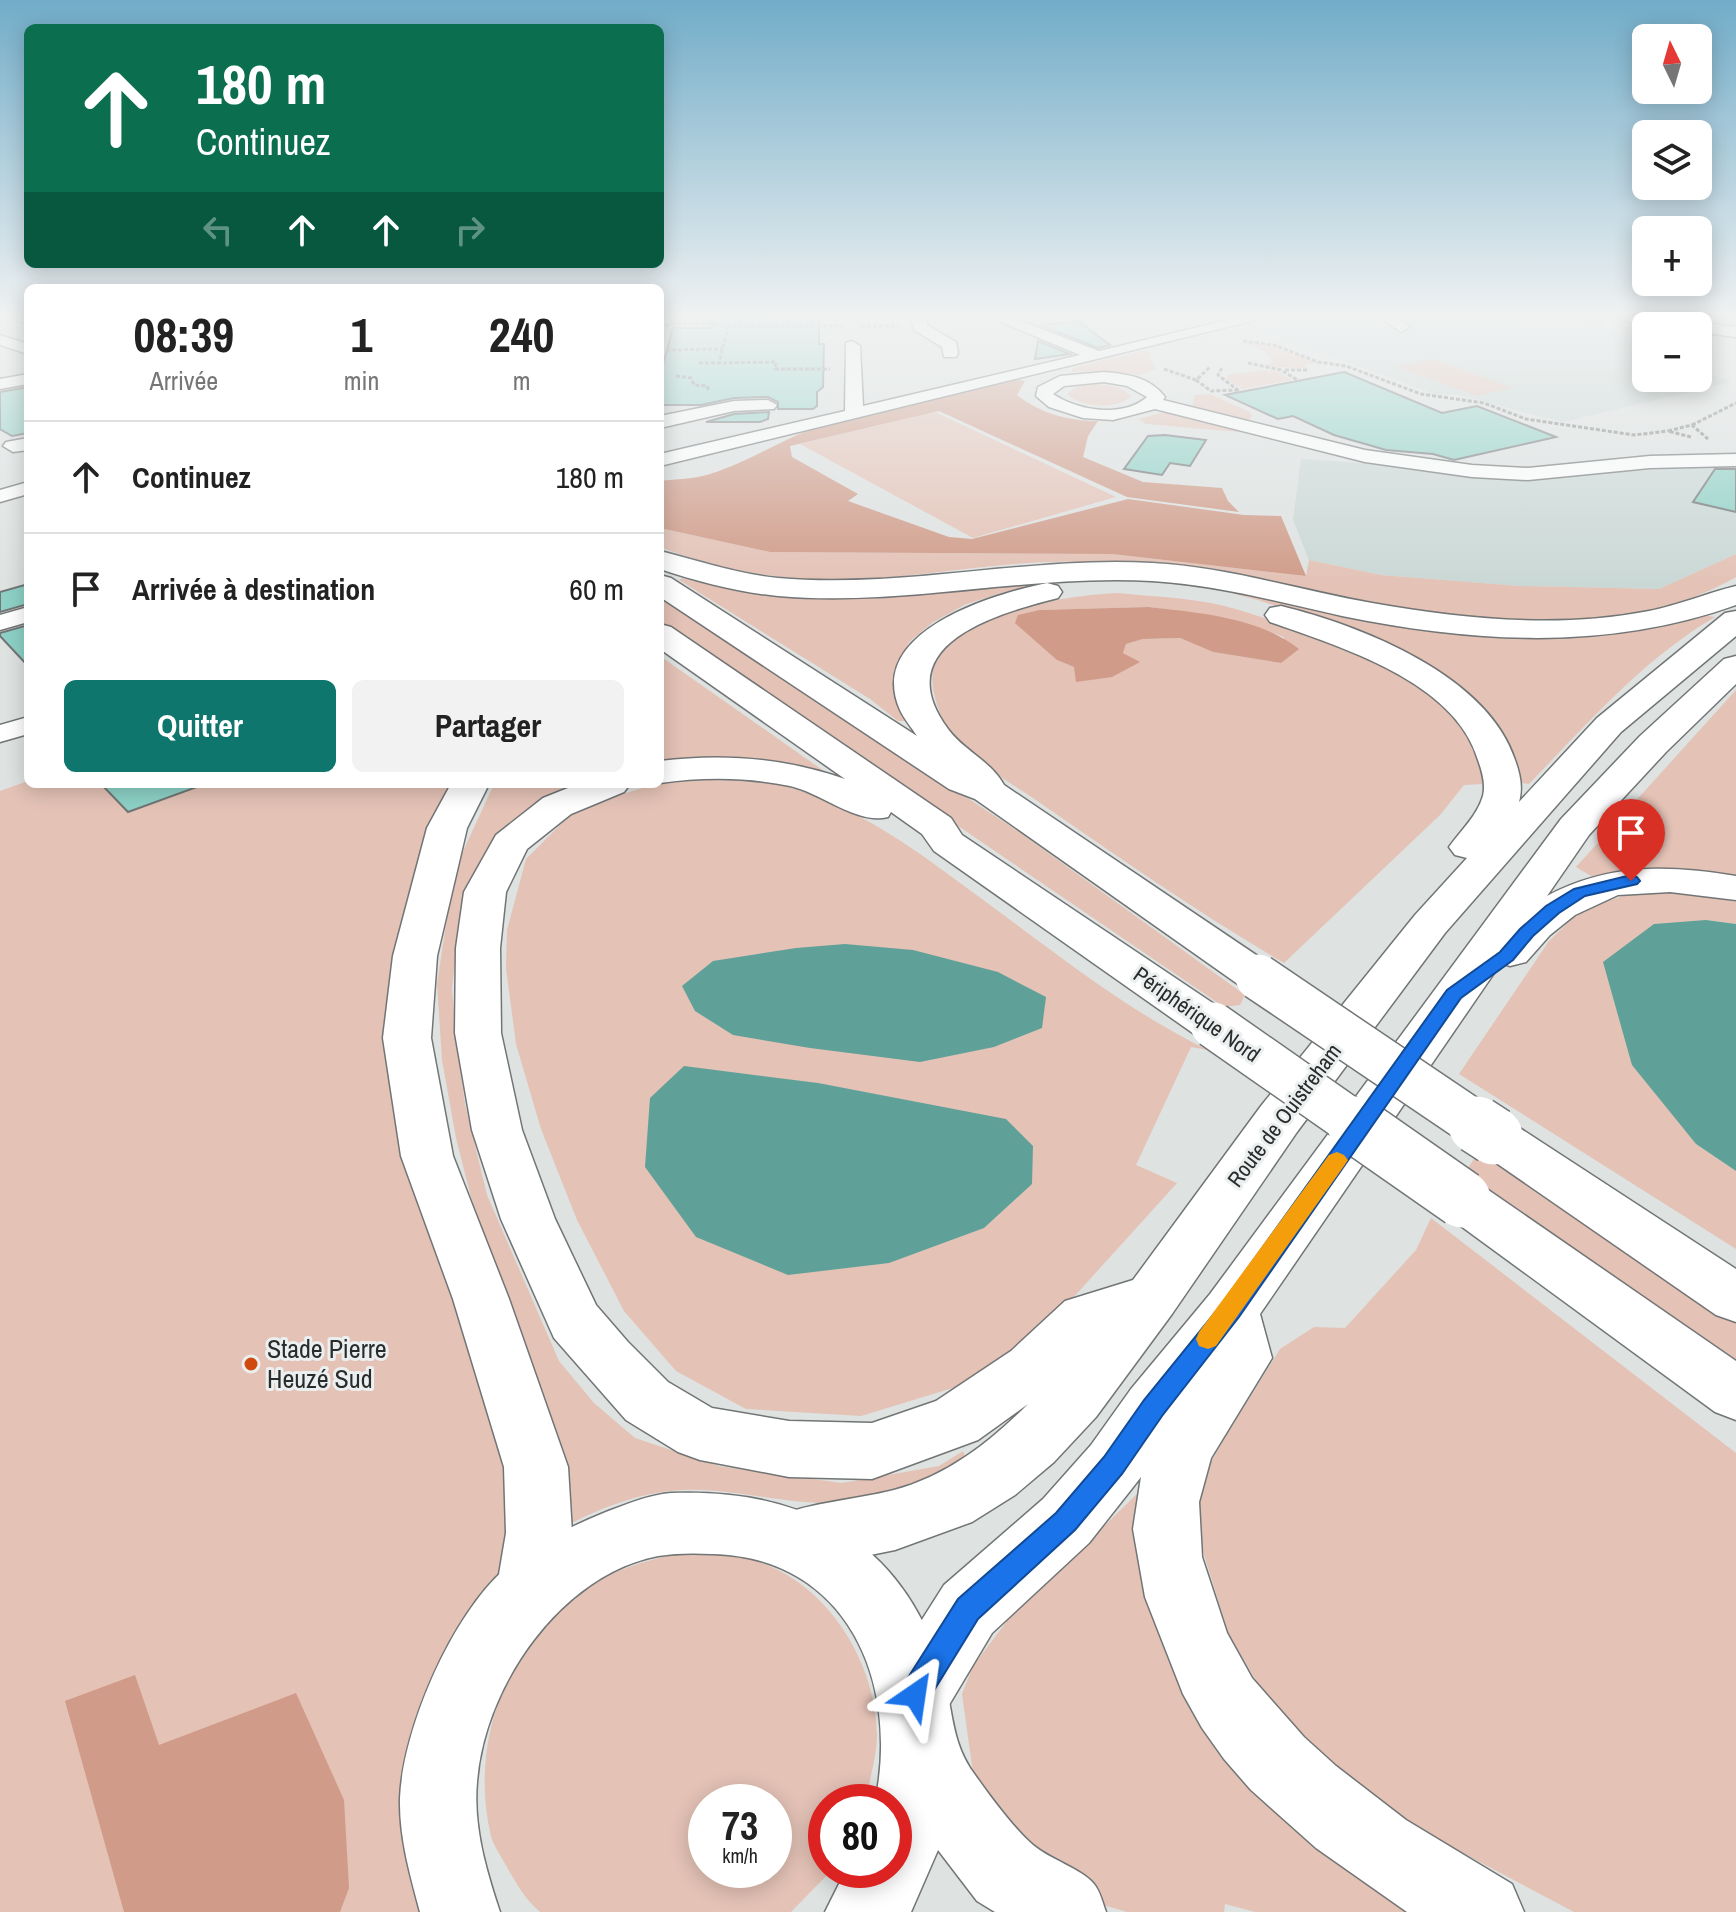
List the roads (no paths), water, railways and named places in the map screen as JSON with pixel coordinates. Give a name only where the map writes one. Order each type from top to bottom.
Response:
[{"type":"main road","points":[[664,562],[681,569],[760,585],[843,589],[1028,572],[1152,572],[1210,578],[1418,620],[1505,630],[1640,623],[1676,616],[1736,595]]},
{"type":"main road","points":[[664,587],[962,781],[988,791],[1258,977],[1733,1295]]},
{"type":"main road","points":[[988,791],[982,775],[939,741],[921,717],[913,696],[911,674],[920,654],[935,636],[955,622],[1024,596],[1100,588],[1189,593],[1278,614],[1415,671],[1458,703],[1491,742],[1498,758],[1503,788],[1496,811],[1440,888],[1434,899],[1430,924]]},
{"type":"main road","name":"Route de Ouistreham","points":[[797,1539],[895,1520],[949,1501],[993,1475],[1075,1398],[1152,1298],[1279,1119],[1430,924],[1609,725],[1736,620]]},
{"type":"main road","name":"Périphérique Nord","points":[[664,637],[937,826],[948,843],[1462,1199],[1736,1394]]},
{"type":"main road","points":[[912,1807],[916,1794],[917,1721],[968,1609],[1066,1521],[1113,1465],[1153,1408],[1230,1311],[1575,827],[1653,744],[1736,666]]},
{"type":"main road","points":[[664,772],[717,769],[812,781],[832,787],[895,819],[917,836],[948,843]]},
{"type":"main road","points":[[468,788],[447,828],[419,942],[407,1038],[427,1156],[481,1299],[536,1467],[539,1533],[530,1592]]},
{"type":"main road","points":[[601,788],[557,806],[510,843],[485,892],[478,948],[478,1033],[497,1130],[528,1219],[574,1321],[647,1401],[700,1433],[789,1449],[872,1451],[956,1421],[1032,1369],[1085,1318],[1152,1298]]},
{"type":"main road","points":[[1454,994],[1507,956],[1526,932],[1553,909],[1580,893],[1611,883],[1651,878],[1690,880],[1736,888]]},
{"type":"main road","points":[[1230,1311],[1242,1358],[1183,1444],[1167,1502],[1167,1541],[1175,1586],[1196,1643],[1226,1703],[1267,1753],[1347,1824],[1435,1887],[1484,1912]]},
{"type":"main road","points":[[451,1901],[439,1823],[439,1782],[449,1724],[464,1686],[494,1636],[530,1592],[578,1557],[656,1526],[732,1522],[762,1527],[797,1539],[836,1564],[865,1592],[899,1645],[917,1721],[947,1801],[1005,1873],[1066,1912]]},
{"type":"main road","points":[[865,1912],[880,1888]]},
{"type":"street","points":[[665,469],[667,420],[733,406]]},
{"type":"street","points":[[854,406],[854,415]]},
{"type":"street","points":[[665,469],[891,406]]},
{"type":"street","points":[[1062,406],[1097,413],[1132,411],[1145,406]]},
{"type":"street","points":[[1166,406],[1365,456],[1472,471],[1528,474],[1650,462],[1736,460]]},
{"type":"street","points":[[665,469],[714,468],[800,429]]},
{"type":"street","points":[[1189,433],[1232,438]]},
{"type":"street","points":[[0,496],[24,489]]},
{"type":"street","points":[[0,623],[24,615]]},
{"type":"water","points":[[1706,920],[1736,924],[1736,1171],[1696,1144],[1632,1065],[1603,962],[1654,924]]},
{"type":"water","points":[[845,944],[913,950],[998,972],[1046,997],[1042,1028],[994,1047],[920,1062],[733,1035],[695,1011],[682,986],[713,961]]},
{"type":"water","points":[[684,1066],[818,1083],[1006,1119],[1033,1146],[1032,1184],[984,1228],[889,1263],[788,1275],[696,1237],[645,1167],[650,1098]]},
{"type":"place","name":"Stade Pierre Heuzé Sud","points":[[251,1364]]}]
